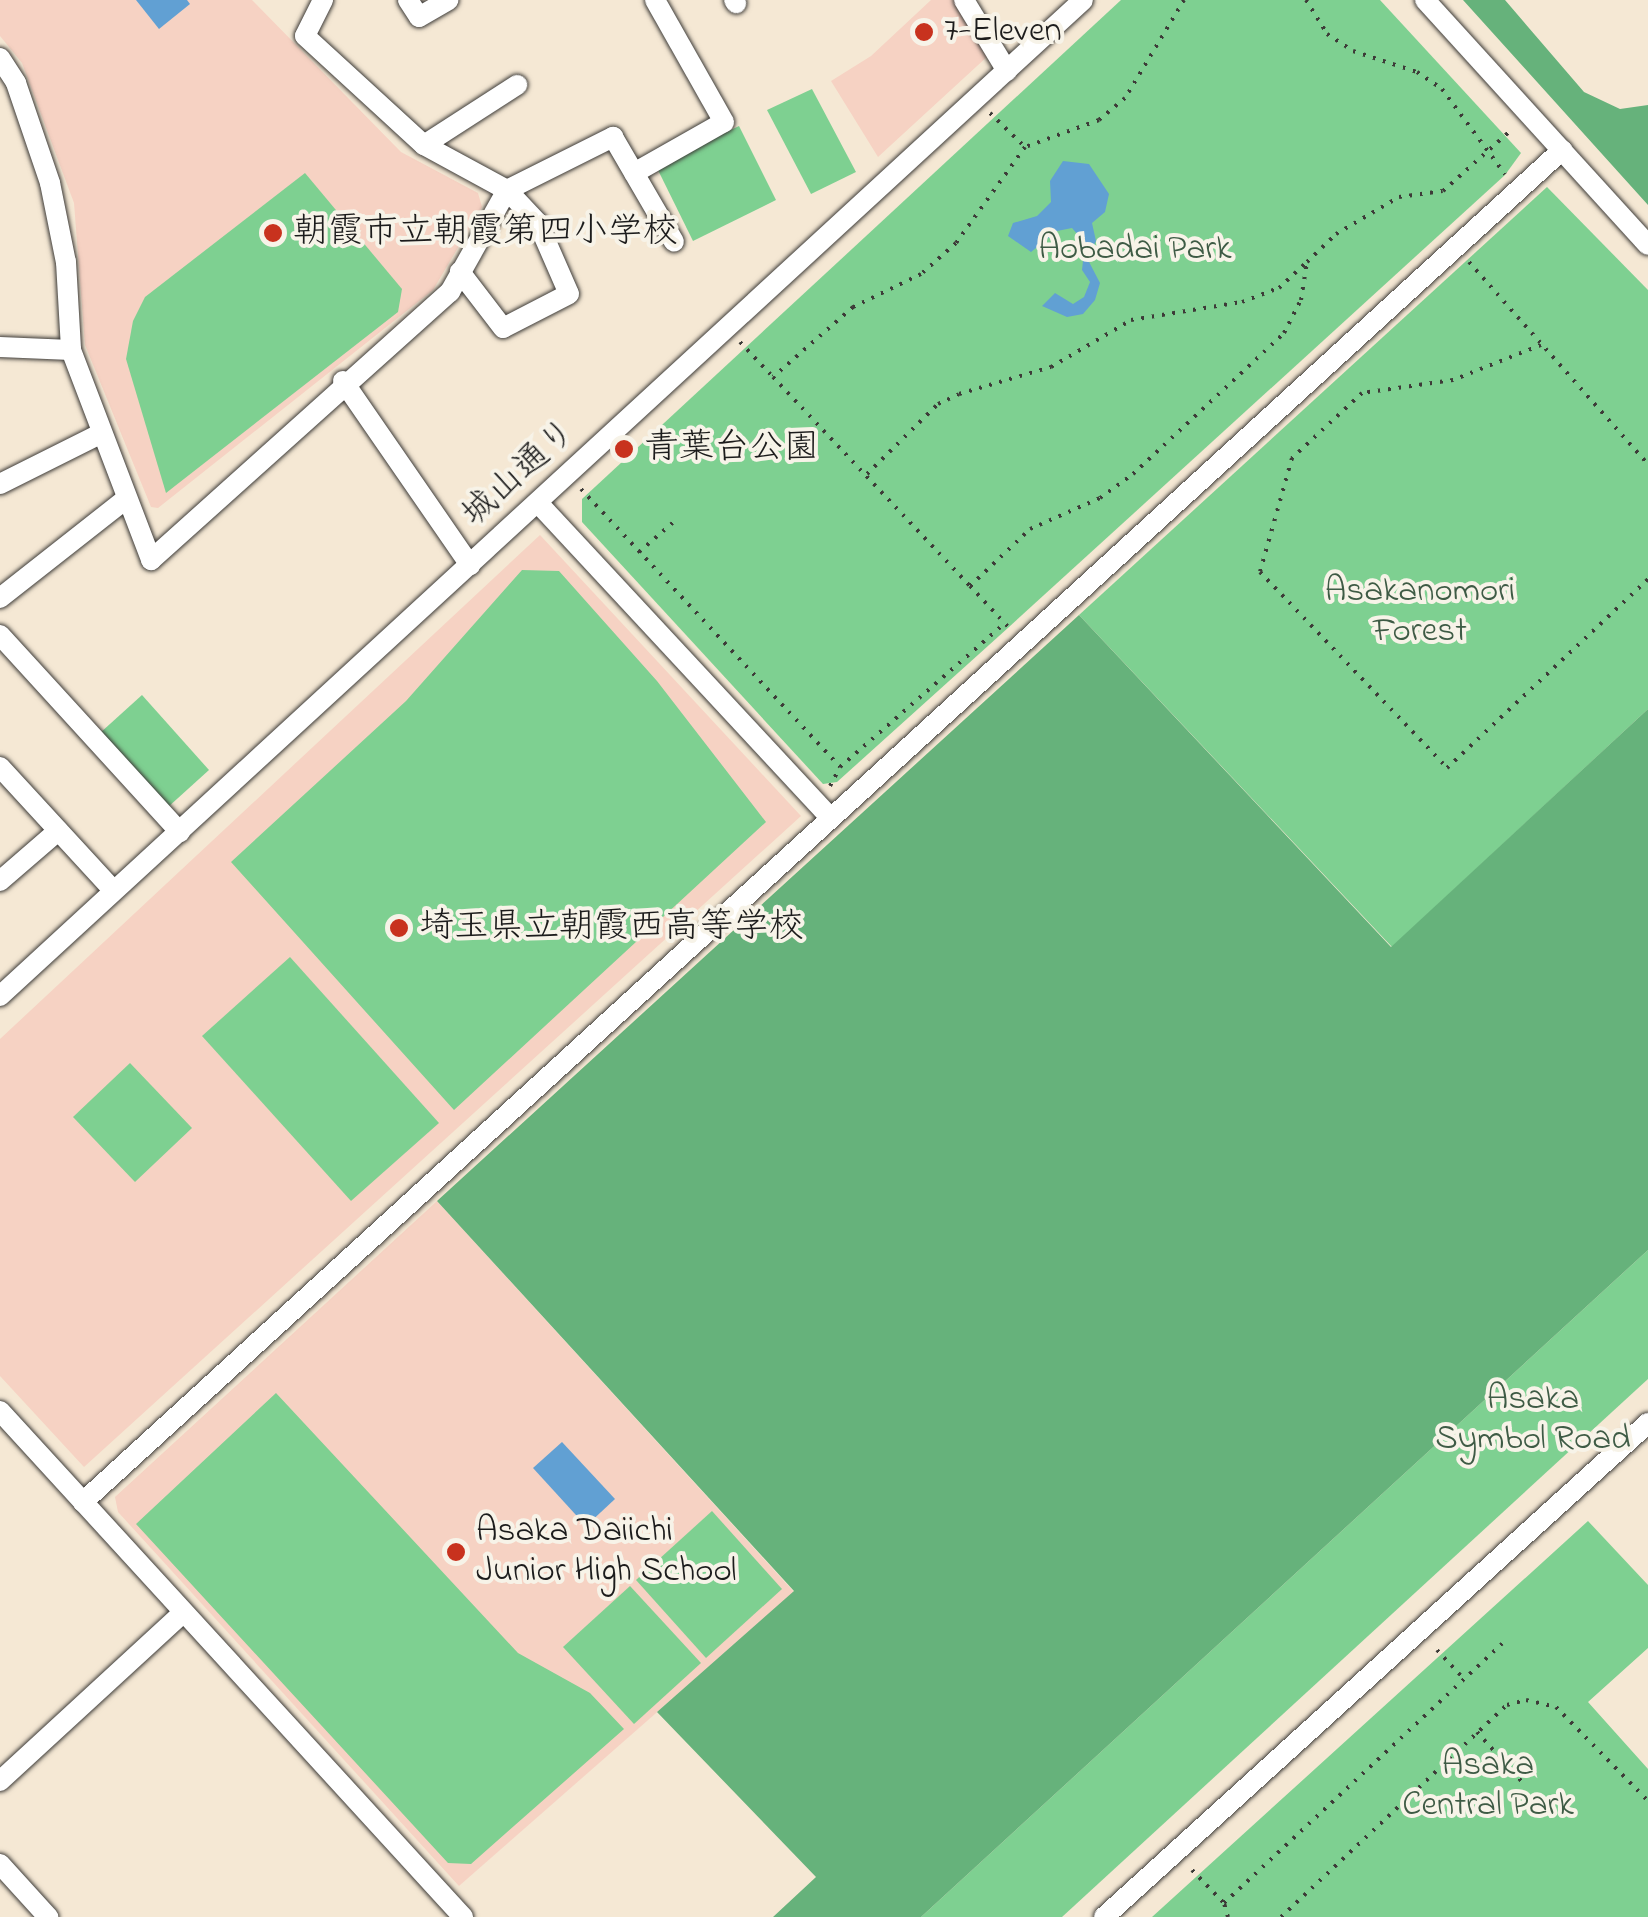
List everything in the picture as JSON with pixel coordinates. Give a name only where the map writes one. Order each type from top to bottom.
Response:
[{"type":"street","points":[[408,0],[420,17],[448,0]]},
{"type":"street","points":[[634,173],[724,122],[654,0]]},
{"type":"street","points":[[964,0],[1007,71]]},
{"type":"street","name":"城山通り","points":[[0,996],[1084,0]]},
{"type":"street","points":[[1425,0],[1648,245]]},
{"type":"street","points":[[318,3],[305,36],[424,145],[508,190],[538,222],[570,294],[503,328],[460,272]]},
{"type":"street","points":[[0,58],[16,84],[50,183],[66,262],[71,350],[151,560],[343,381],[450,292],[508,190],[613,136],[674,242]]},
{"type":"street","points":[[424,145],[517,85]]},
{"type":"street","points":[[83,1502],[1562,150]]},
{"type":"street","points":[[0,347],[71,350]]},
{"type":"street","points":[[343,381],[470,565]]},
{"type":"street","points":[[0,484],[102,433]]},
{"type":"street","points":[[0,598],[126,499]]},
{"type":"street","points":[[538,503],[831,818]]},
{"type":"street","points":[[0,635],[180,832]]},
{"type":"street","points":[[0,766],[114,891]]},
{"type":"street","points":[[0,881],[58,832]]},
{"type":"street","points":[[0,1411],[463,1917]]},
{"type":"street","points":[[1104,1917],[1648,1423]]},
{"type":"street","points":[[0,1780],[183,1613]]},
{"type":"street","points":[[0,1864],[48,1917]]},
{"type":"path","points":[[773,377],[853,307],[921,274],[956,243],[1025,148],[1099,120],[1125,98],[1184,0]]},
{"type":"path","points":[[1306,0],[1340,43],[1417,72],[1442,89],[1508,178]]},
{"type":"path","points":[[990,113],[1025,148]]},
{"type":"path","points":[[867,474],[938,404],[1052,367],[1131,320],[1280,288],[1360,215],[1399,197],[1443,191],[1510,131]]},
{"type":"path","points":[[1466,258],[1648,464]]},
{"type":"path","points":[[970,586],[1030,528],[1100,498],[1133,474],[1284,333],[1300,300],[1307,262]]},
{"type":"path","points":[[740,342],[1013,632]]},
{"type":"path","points":[[1541,345],[1453,380],[1362,393],[1292,458],[1260,572],[1447,768],[1648,578]]},
{"type":"path","points":[[581,489],[840,767]]},
{"type":"path","points":[[639,552],[677,518]]},
{"type":"path","points":[[827,790],[840,767],[1005,623]]},
{"type":"path","points":[[1224,1902],[1503,1643]]},
{"type":"path","points":[[1437,1650],[1464,1679]]},
{"type":"path","points":[[1281,1917],[1507,1705],[1526,1700],[1556,1708],[1648,1801]]},
{"type":"path","points":[[1476,1731],[1524,1784]]},
{"type":"path","points":[[1192,1870],[1224,1902],[1228,1917]]},
{"type":"shaded area","name":"朝霞市立朝霞第四小学校","points":[[0,0],[252,0],[401,152],[478,193],[482,207],[433,290],[158,508],[151,507],[85,345],[74,203],[22,63],[0,36]]},
{"type":"shaded area","points":[[931,0],[958,0],[989,55],[878,157],[831,81],[871,56]]},
{"type":"shaded area","name":"埼玉県立朝霞西高等学校","points":[[540,535],[801,816],[84,1467],[0,1376],[0,1039]]},
{"type":"shaded area","name":"Asaka Daiichi Junior High School","points":[[437,1201],[794,1592],[459,1886],[118,1512],[115,1497]]},
{"type":"green space","name":"Aobadai Park","points":[[1121,0],[1380,0],[1521,153],[1505,175],[1009,627],[837,782],[823,784],[582,522],[582,499]]},
{"type":"green space","points":[[1463,0],[1505,0],[1584,92],[1620,109],[1648,105],[1648,205]]},
{"type":"green space","points":[[812,89],[856,172],[811,194],[767,110]]},
{"type":"green space","points":[[739,126],[776,200],[693,241],[656,166]]},
{"type":"green space","points":[[305,173],[402,289],[398,312],[166,493],[126,359],[133,321],[145,297]]},
{"type":"green space","name":"Asakanomori Forest","points":[[1547,187],[1648,290],[1648,709],[1392,947],[1079,615]]},
{"type":"green space","points":[[522,570],[559,571],[657,681],[766,822],[454,1110],[231,862],[406,701]]},
{"type":"green space","points":[[1079,615],[1391,947],[1648,709],[1648,1250],[921,1917],[773,1917],[816,1877],[657,1712],[794,1591],[437,1201]]},
{"type":"green space","points":[[142,695],[209,770],[167,808],[100,733]]},
{"type":"green space","points":[[290,957],[439,1123],[351,1201],[202,1036]]},
{"type":"green space","points":[[130,1063],[192,1128],[135,1182],[73,1117]]},
{"type":"green space","name":"Asaka Symbol Road","points":[[1648,1250],[1648,1379],[1062,1917],[921,1917]]},
{"type":"green space","points":[[276,1393],[518,1653],[590,1693],[624,1729],[471,1864],[448,1863],[136,1524]]},
{"type":"green space","points":[[712,1511],[782,1589],[706,1658],[636,1580]]},
{"type":"green space","name":"Asaka Central Park","points":[[1588,1521],[1648,1585],[1648,1648],[1588,1702],[1648,1769],[1648,1917],[1152,1917]]},
{"type":"green space","points":[[630,1586],[701,1663],[634,1724],[563,1647]]},
{"type":"water","points":[[136,0],[187,0],[190,4],[159,29]]},
{"type":"water","points":[[1063,161],[1089,164],[1109,194],[1105,212],[1092,223],[1096,241],[1087,258],[1100,283],[1095,300],[1083,314],[1067,317],[1042,306],[1055,293],[1073,304],[1084,297],[1090,282],[1082,270],[1085,243],[1072,228],[1057,231],[1031,252],[1008,236],[1013,223],[1037,216],[1051,202],[1050,181]]},
{"type":"water","points":[[562,1442],[615,1499],[586,1526],[533,1468]]},
{"type":"place","name":"7-Eleven","points":[[924,32]]},
{"type":"place","name":"朝霞市立朝霞第四小学校","points":[[273,233]]},
{"type":"place","name":"青葉台公園","points":[[624,449]]},
{"type":"place","name":"埼玉県立朝霞西高等学校","points":[[399,928]]},
{"type":"place","name":"Asaka Daiichi Junior High School","points":[[456,1552]]}]
